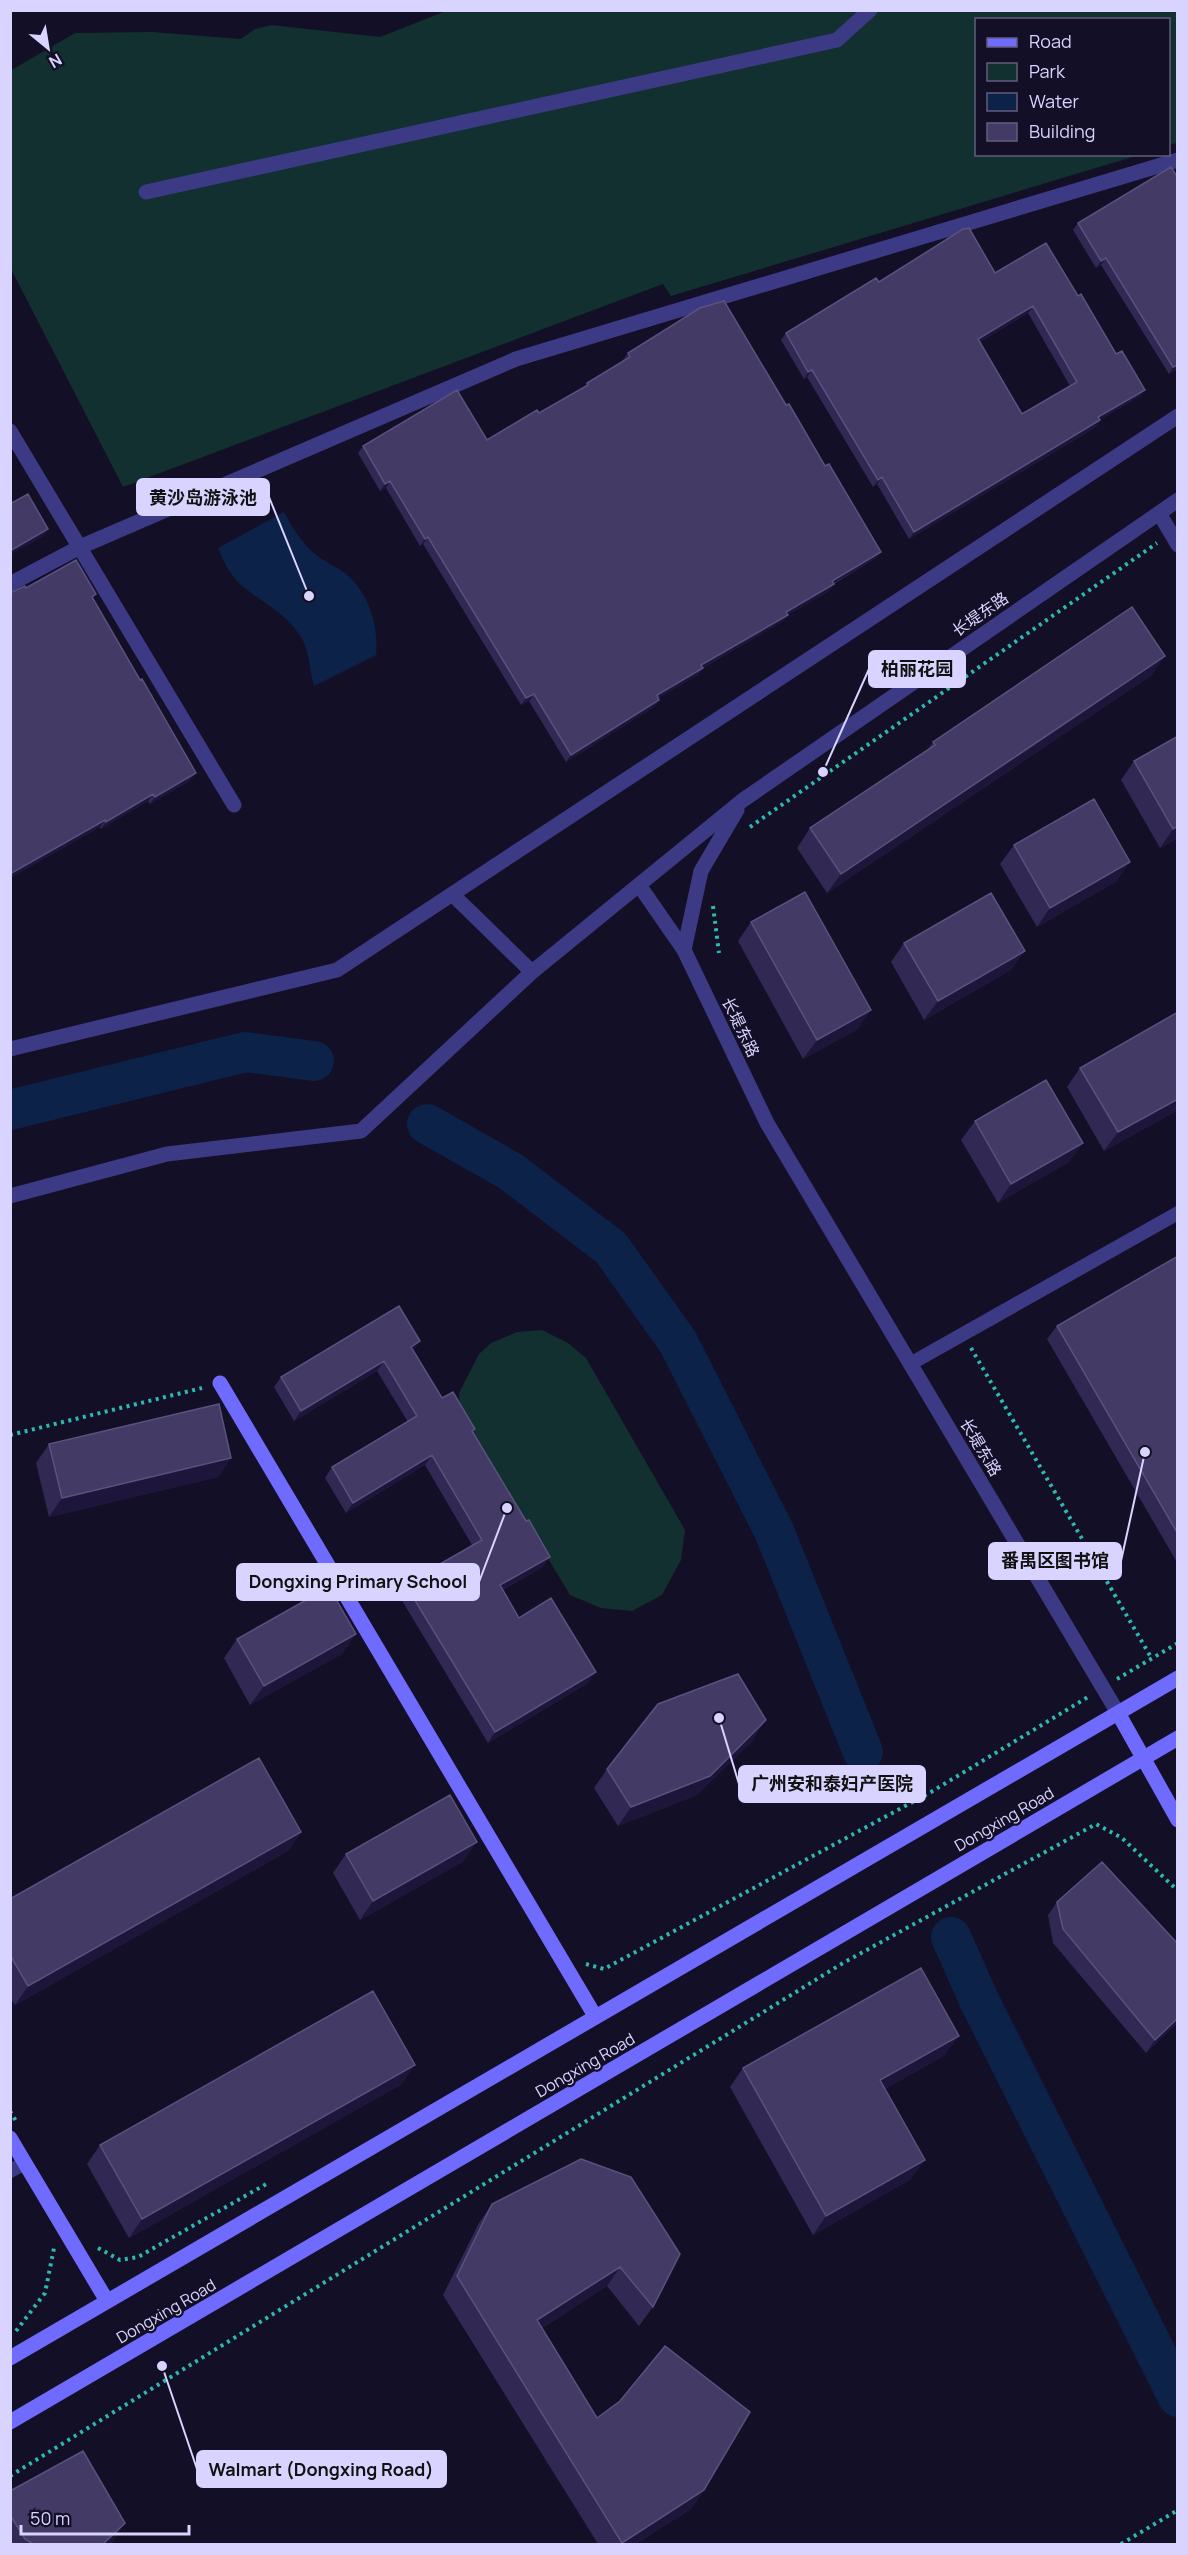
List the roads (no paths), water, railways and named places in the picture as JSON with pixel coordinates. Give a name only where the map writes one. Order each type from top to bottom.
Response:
[{"type":"main road","points":[[214,1387],[595,2016]]},
{"type":"main road","points":[[10,2358],[1178,1678]]},
{"type":"main road","points":[[1118,1713],[1178,1820]]},
{"type":"main road","name":"Dongxing Road","points":[[10,2422],[1178,1738]]},
{"type":"main road","points":[[16,2133],[25,2163],[107,2301]]},
{"type":"street","points":[[146,192],[837,40],[870,10]]},
{"type":"street","points":[[10,584],[80,547],[516,359],[1178,160]]},
{"type":"street","points":[[10,1049],[337,970],[1178,416]]},
{"type":"street","points":[[10,430],[234,805]]},
{"type":"street","name":"长堤东路","points":[[1118,1713],[767,1123],[684,950],[701,871],[743,800],[1178,500]]},
{"type":"street","points":[[1159,513],[1174,539]]},
{"type":"street","points":[[10,1196],[167,1154],[361,1131],[532,972],[743,800]]},
{"type":"street","points":[[639,885],[684,950]]},
{"type":"street","points":[[452,894],[532,972]]},
{"type":"lane","points":[[910,1364],[1178,1213]]},
{"type":"lane","points":[[10,2171],[25,2163]]},
{"type":"water","points":[[284,512],[309,549],[346,574],[361,591],[371,611],[376,633],[376,655],[314,686],[301,637],[283,616],[246,589],[233,576],[218,548]]},
{"type":"waterway","points":[[10,1110],[245,1052],[314,1061]]},
{"type":"waterway","points":[[427,1124],[510,1171],[611,1248],[678,1342],[774,1531],[863,1752]]},
{"type":"waterway","points":[[951,1937],[979,2000],[1178,2397]]},
{"type":"place","name":"黄沙岛游泳池","points":[[309,596]]},
{"type":"place","name":"柏丽花园","points":[[823,772]]},
{"type":"place","name":"番禺区图书馆","points":[[1145,1452]]},
{"type":"place","name":"Dongxing Primary School","points":[[507,1508]]},
{"type":"place","name":"广州安和泰妇产医院","points":[[719,1718]]},
{"type":"place","name":"Walmart (Dongxing Road)","points":[[162,2366]]}]
